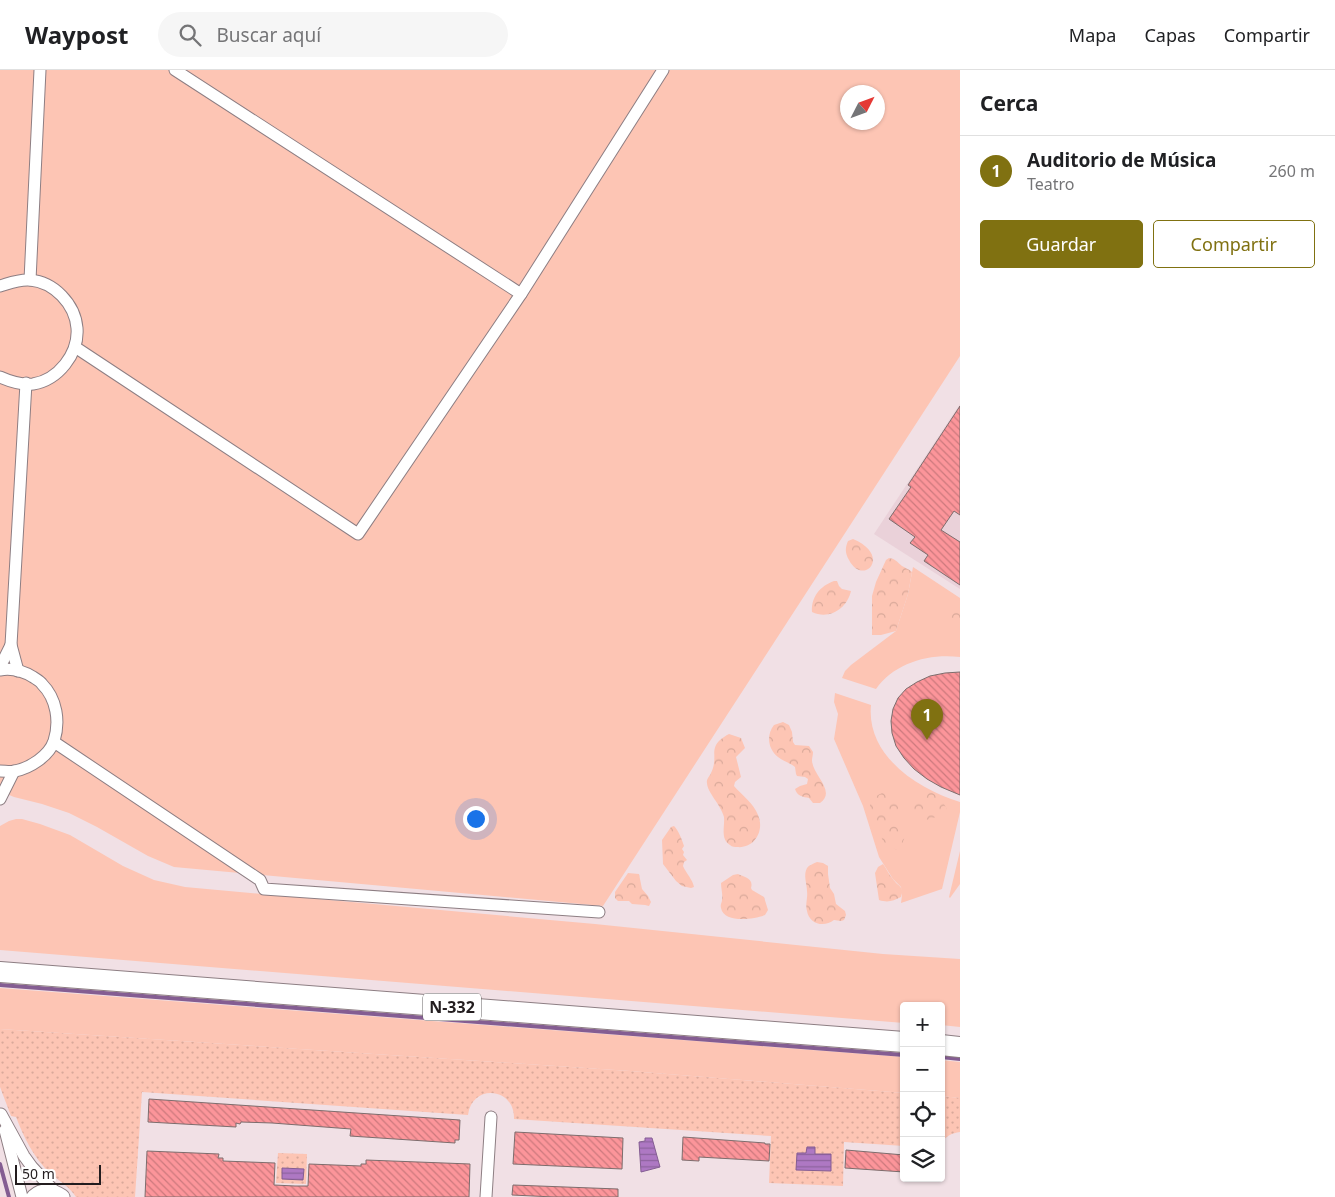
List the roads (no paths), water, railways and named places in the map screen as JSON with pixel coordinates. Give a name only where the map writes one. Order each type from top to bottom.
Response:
[{"type":"highway","name":"N-332","points":[[0,972],[900,1042]]},
{"type":"highway","points":[[945,1045],[960,1047]]},
{"type":"street","points":[[30,280],[40,70]]},
{"type":"street","points":[[175,70],[521,294]]},
{"type":"street","points":[[75,347],[358,534],[521,294],[663,70]]},
{"type":"street","points":[[0,286],[15,281],[30,280],[48,285],[62,296],[72,311],[77,329],[75,347],[66,364],[52,377],[34,384],[15,383],[0,377]]},
{"type":"street","points":[[18,671],[11,645],[26,384]]},
{"type":"street","points":[[0,770],[14,771],[32,765],[46,753],[54,742],[58,718],[53,699],[42,684],[26,673],[0,669],[11,645]]},
{"type":"street","points":[[54,742],[260,880],[264,889],[599,912]]},
{"type":"street","points":[[0,799],[14,771]]},
{"type":"street","points":[[0,1113],[24,1156],[59,1195]]},
{"type":"street","points":[[0,1113],[22,1197]]},
{"type":"street","points":[[486,1197],[491,1117]]},
{"type":"street","points":[[34,1197],[43,1192],[50,1191],[59,1195]]},
{"type":"waterway","points":[[0,985],[900,1055]]},
{"type":"waterway","points":[[945,1057],[960,1059]]},
{"type":"waterway","points":[[0,1164],[9,1197]]},
{"type":"place","name":"Auditorio de Música","points":[[927,740]]}]
